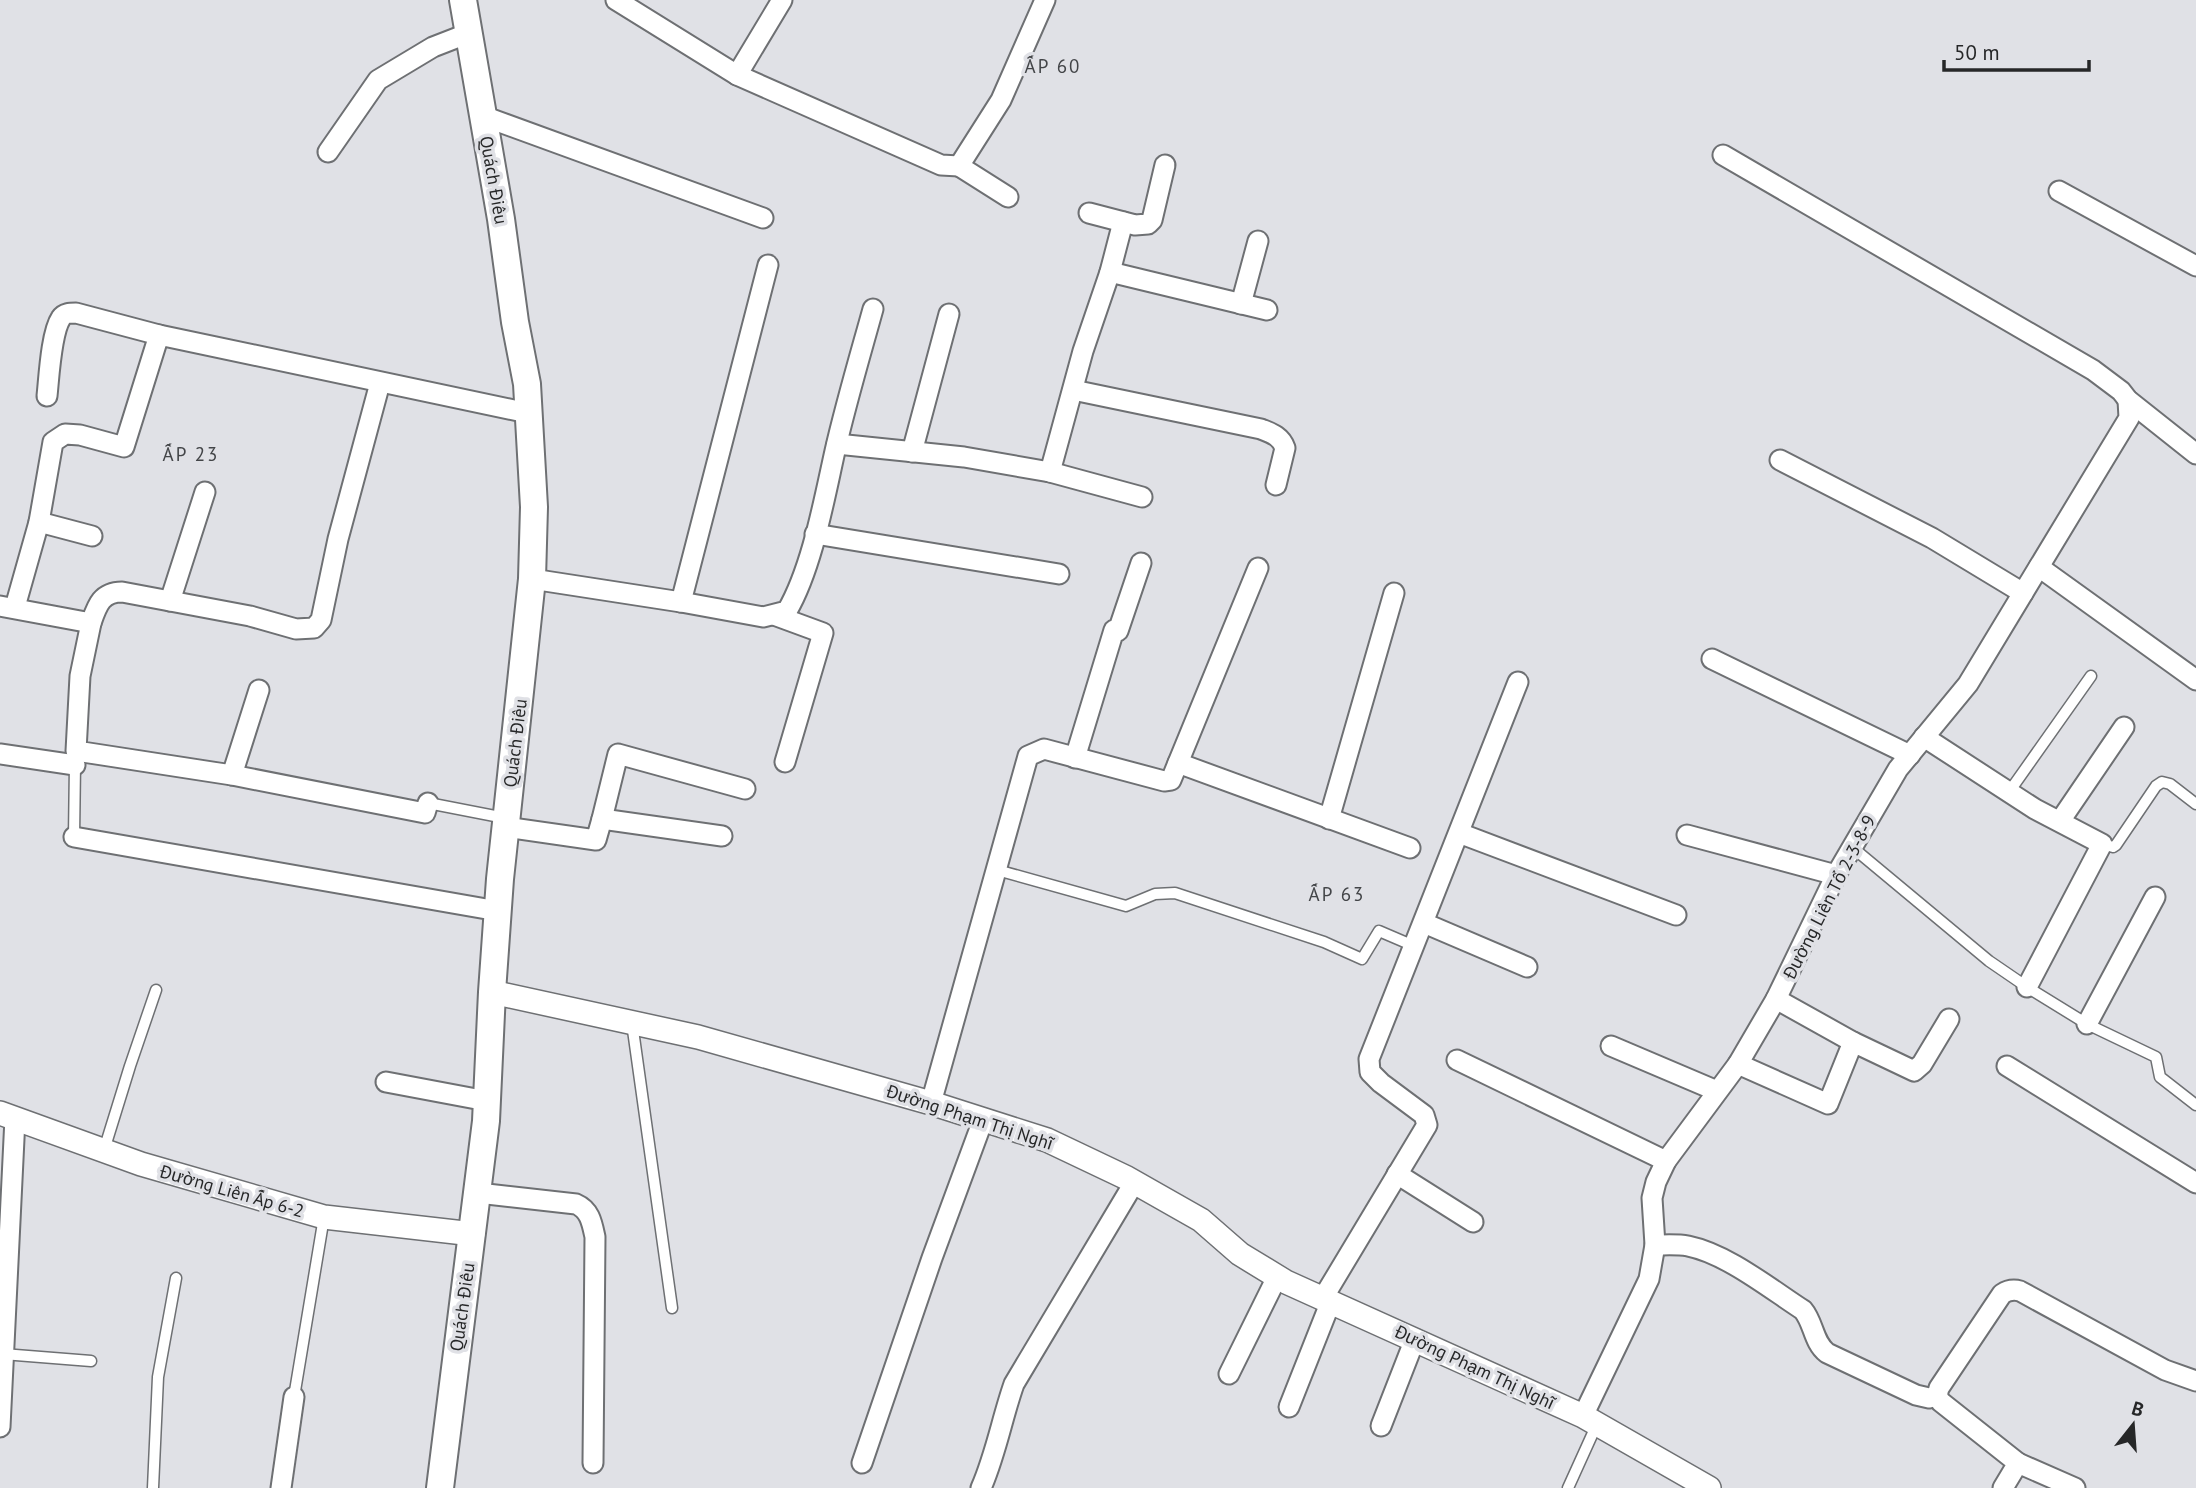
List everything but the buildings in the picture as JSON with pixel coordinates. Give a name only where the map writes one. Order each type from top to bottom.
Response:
[{"type":"main road","name":"Quách Điêu","points":[[440,1488],[478,1193],[487,1101],[505,822],[523,679],[532,579],[534,507],[527,384],[463,0]]},
{"type":"street","points":[[616,0],[737,75],[941,165],[959,166],[1008,197]]},
{"type":"street","points":[[737,75],[782,0]]},
{"type":"street","points":[[959,166],[1002,100],[1045,0]]},
{"type":"street","points":[[328,152],[378,80],[433,47],[469,33]]},
{"type":"street","points":[[484,117],[763,218]]},
{"type":"street","points":[[1723,155],[2093,370],[2196,454]]},
{"type":"street","points":[[1089,213],[1143,226],[1150,222],[1165,165]]},
{"type":"street","points":[[2059,191],[2196,266]]},
{"type":"street","points":[[1050,472],[1083,351],[1110,272],[1123,222]]},
{"type":"street","points":[[1241,304],[1258,241]]},
{"type":"street","points":[[681,602],[768,265]]},
{"type":"street","points":[[1110,272],[1267,310]]},
{"type":"street","points":[[532,579],[764,617],[787,611],[794,598],[815,534],[873,309]]},
{"type":"street","points":[[47,396],[53,344],[60,320],[65,315],[76,313],[159,335],[528,413]]},
{"type":"street","points":[[912,452],[949,314]]},
{"type":"street","points":[[91,623],[8,606],[39,522],[53,442],[65,434],[80,435],[124,447],[159,335]]},
{"type":"street","points":[[76,758],[80,676],[91,623],[99,602],[110,593],[122,592],[250,616],[296,629],[308,630],[319,624],[338,539],[380,383]]},
{"type":"street","points":[[1073,390],[1272,433],[1283,442],[1285,448],[1276,485]]},
{"type":"street","name":"Đường Liên Tổ 2-3-8-9","points":[[1590,1420],[1649,1279],[1655,1245],[1652,1198],[1666,1161],[1738,1064],[1776,999],[1836,875],[1898,769],[1968,684],[2024,593],[2129,418],[2128,400]]},
{"type":"street","points":[[837,444],[964,457],[1050,472],[1142,496]]},
{"type":"street","points":[[1780,460],[1932,538],[2024,593]]},
{"type":"street","points":[[170,601],[205,492]]},
{"type":"street","points":[[39,522],[92,536]]},
{"type":"street","points":[[815,534],[1059,574]]},
{"type":"street","points":[[1075,758],[1114,630],[1118,631],[1141,563]]},
{"type":"street","points":[[2039,567],[2196,680]]},
{"type":"street","points":[[931,1103],[1028,756],[1044,748],[1166,781],[1173,778],[1258,568]]},
{"type":"street","points":[[1329,818],[1394,593]]},
{"type":"street","points":[[774,615],[823,633],[785,762]]},
{"type":"street","points":[[1712,659],[1910,755]]},
{"type":"street","points":[[1289,1407],[1327,1299],[1427,1125],[1424,1115],[1370,1072],[1369,1059],[1518,682]]},
{"type":"street","points":[[232,775],[259,691]]},
{"type":"street","points":[[2060,821],[2124,727]]},
{"type":"street","points":[[1924,737],[2035,809],[2102,844],[2027,987]]},
{"type":"street","points":[[0,754],[76,758],[232,775],[425,814],[428,803]]},
{"type":"street","points":[[505,822],[596,840],[618,754],[746,789]]},
{"type":"street","points":[[1178,763],[1410,848]]},
{"type":"street","points":[[602,819],[722,836]]},
{"type":"street","points":[[1459,833],[1676,915]]},
{"type":"street","points":[[1687,835],[1836,875]]},
{"type":"street","points":[[74,837],[498,911]]},
{"type":"street","points":[[2087,1024],[2155,897]]},
{"type":"street","points":[[1423,923],[1527,967]]},
{"type":"street","name":"Đường Phạm Thị Nghĩ","points":[[492,992],[698,1037],[931,1103],[1047,1140],[1134,1182],[1201,1220],[1240,1254],[1278,1277],[1590,1420],[1709,1488]]},
{"type":"street","points":[[1776,999],[1853,1042],[1914,1071],[1922,1064],[1949,1019]]},
{"type":"street","points":[[1738,1064],[1828,1104],[1853,1042]]},
{"type":"street","points":[[1611,1046],[1717,1091]]},
{"type":"street","points":[[1458,1060],[1666,1161]]},
{"type":"street","points":[[2007,1066],[2196,1183]]},
{"type":"street","points":[[386,1082],[487,1101]]},
{"type":"street","points":[[0,1427],[7,1115]]},
{"type":"street","name":"Đường Liên Ấp 6-2","points":[[7,1115],[141,1164],[324,1217],[473,1234]]},
{"type":"street","points":[[862,1463],[932,1258],[983,1120]]},
{"type":"street","points":[[1397,1174],[1474,1222]]},
{"type":"street","points":[[981,1488],[992,1463],[1014,1384],[1134,1182]]},
{"type":"street","points":[[478,1193],[576,1204],[585,1209],[590,1217],[594,1237],[593,1464]]},
{"type":"street","points":[[1655,1245],[1686,1246],[1708,1252],[1734,1265],[1803,1310],[1810,1319],[1818,1344],[1827,1353],[1916,1395],[1929,1398],[1937,1396]]},
{"type":"street","points":[[1229,1374],[1278,1277]]},
{"type":"street","points":[[2075,1488],[2018,1463],[1937,1396],[1939,1388],[2002,1294],[2015,1289],[2165,1370],[2196,1381]]},
{"type":"street","points":[[1381,1426],[1415,1339]]},
{"type":"street","points":[[281,1488],[294,1397]]},
{"type":"street","points":[[2003,1488],[2018,1463]]},
{"type":"lane","points":[[2009,792],[2091,676]]},
{"type":"lane","points":[[74,837],[76,758]]},
{"type":"lane","points":[[2102,844],[2116,845],[2156,786],[2162,782],[2169,784],[2196,804]]},
{"type":"lane","points":[[428,803],[505,822]]},
{"type":"lane","points":[[1852,847],[1989,961],[2087,1024],[2157,1057],[2160,1077],[2196,1105]]},
{"type":"lane","points":[[997,870],[1126,906],[1155,894],[1175,893],[1324,942],[1362,959],[1380,931],[1414,946]]},
{"type":"lane","points":[[103,1150],[156,990]]},
{"type":"lane","points":[[632,1023],[672,1308]]},
{"type":"lane","points":[[294,1397],[324,1217]]},
{"type":"lane","points":[[153,1488],[158,1377],[176,1278]]},
{"type":"lane","points":[[3,1354],[91,1361]]},
{"type":"lane","points":[[1568,1488],[1590,1420]]},
{"type":"district","name":"ẤP 60","points":[[1053,66]]},
{"type":"district","name":"ẤP 23","points":[[191,454]]},
{"type":"district","name":"ẤP 63","points":[[1337,894]]}]
